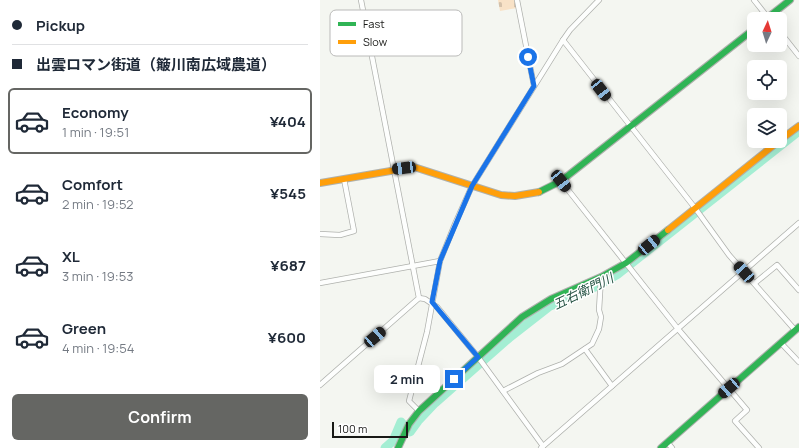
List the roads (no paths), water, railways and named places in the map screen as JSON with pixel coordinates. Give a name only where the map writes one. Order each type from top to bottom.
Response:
[{"type":"street","points":[[361,0],[363,10]]},
{"type":"street","points":[[517,0],[534,86]]},
{"type":"street","points":[[419,411],[409,401],[427,332],[440,261],[472,186],[563,40],[570,30],[599,0]]},
{"type":"street","points":[[754,0],[763,12]]},
{"type":"street","points":[[776,12],[790,0]]},
{"type":"street","points":[[320,183],[393,169],[414,167],[428,170],[503,196],[539,193],[561,181],[747,35]]},
{"type":"street","points":[[563,40],[695,208],[729,255],[797,328],[661,448]]},
{"type":"street","points":[[787,41],[799,56]]},
{"type":"street","points":[[372,56],[419,298]]},
{"type":"street","points":[[787,135],[799,126]]},
{"type":"street","points":[[398,448],[409,424],[419,411],[522,317],[551,299],[601,277],[626,263],[770,148]]},
{"type":"street","points":[[320,234],[340,235],[354,231],[344,178]]},
{"type":"street","points":[[561,181],[678,329],[747,410],[735,421],[759,448]]},
{"type":"street","points":[[419,298],[432,302],[478,357],[542,447],[799,223]]},
{"type":"street","points":[[320,283],[440,261]]},
{"type":"street","points":[[755,284],[777,265],[799,290]]},
{"type":"street","points":[[503,391],[538,373],[562,364],[592,344],[599,329],[601,317],[599,310],[601,277]]},
{"type":"street","points":[[320,385],[419,298]]},
{"type":"street","points":[[781,343],[799,362]]},
{"type":"street","points":[[585,349],[612,386]]},
{"type":"street","points":[[667,442],[672,448]]},
{"type":"waterway","name":"五右衛門川","points":[[385,448],[393,441],[401,422],[410,432],[435,403],[509,338],[550,306],[597,286],[618,274],[799,131]]}]
